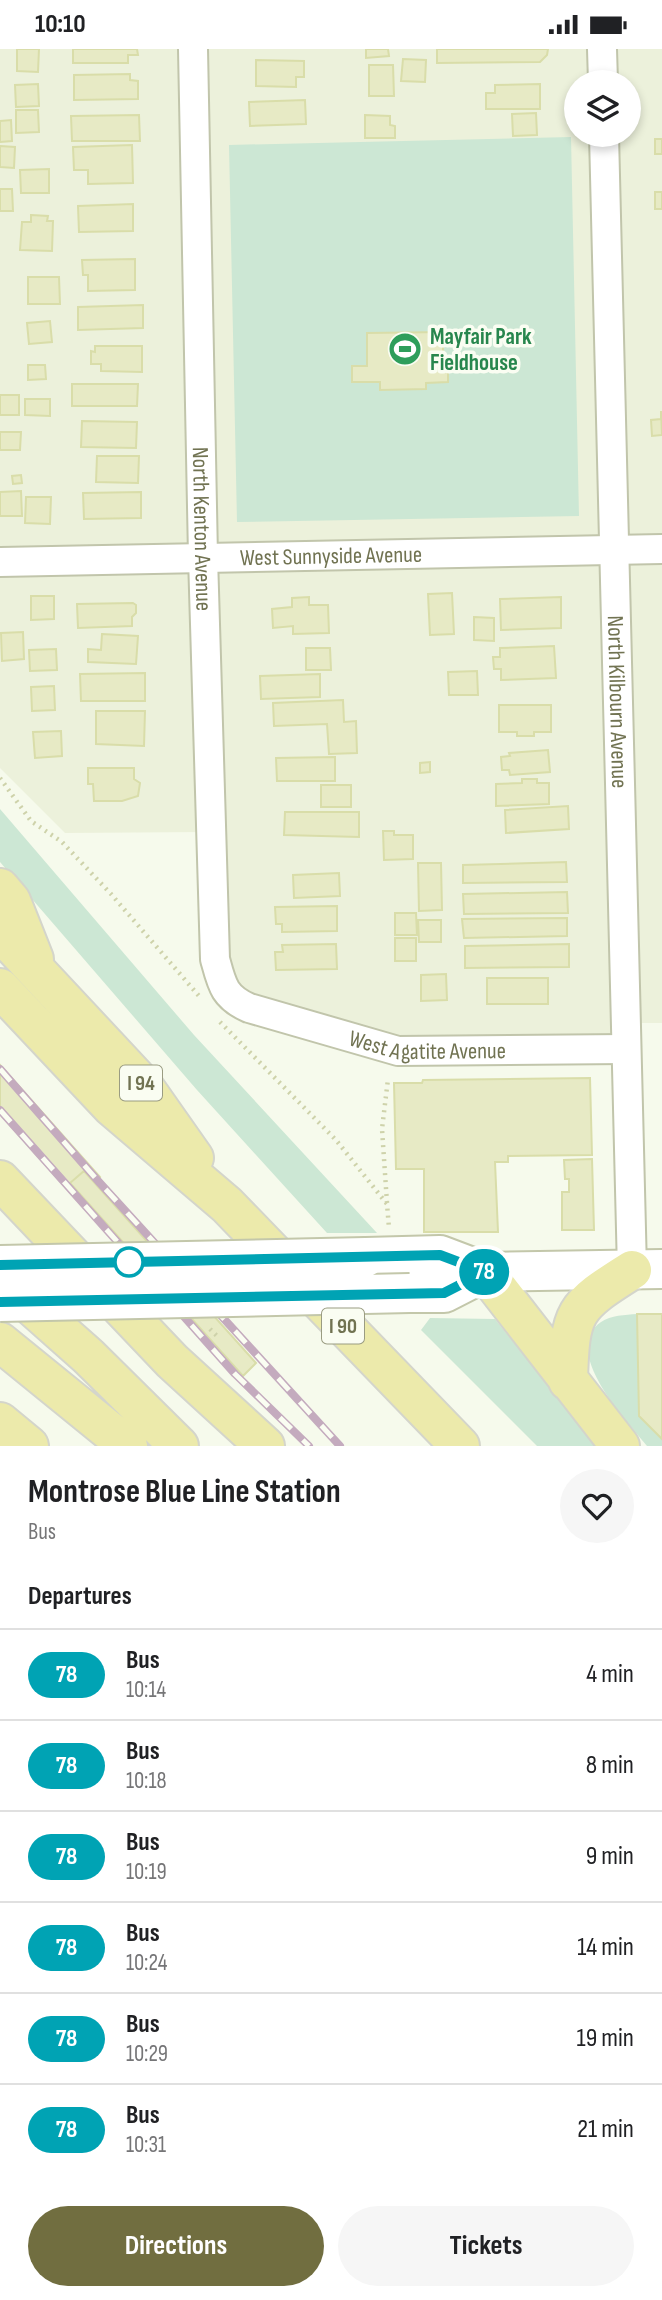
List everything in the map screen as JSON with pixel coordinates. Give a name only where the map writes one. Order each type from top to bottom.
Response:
[{"type":"highway","points":[[0,888],[11,901],[39,974]]},
{"type":"highway","name":"I 94","points":[[0,932],[142,1084],[228,1205]]},
{"type":"highway","name":"I 90","points":[[0,988],[112,1107],[228,1205],[460,1446]]},
{"type":"highway","points":[[0,1180],[172,1361]]},
{"type":"highway","points":[[0,1217],[172,1361],[265,1446]]},
{"type":"highway","points":[[568,1381],[569,1338],[577,1313],[591,1295],[647,1270]]},
{"type":"highway","points":[[485,1272],[620,1446]]},
{"type":"highway","points":[[0,1277],[88,1356],[179,1446]]},
{"type":"highway","points":[[0,1342],[128,1446]]},
{"type":"highway","points":[[0,1422],[29,1446]]},
{"type":"main road","points":[[0,1265],[440,1255],[485,1272],[647,1270]]},
{"type":"main road","points":[[0,1302],[444,1293],[485,1272]]},
{"type":"street","name":"North Kenton Avenue","points":[[193,49],[203,557],[215,959],[225,992],[234,1001]]},
{"type":"street","points":[[602,49],[603,70]]},
{"type":"street","name":"North Kilbourn Avenue","points":[[604,147],[626,1049],[647,1270]]},
{"type":"street","name":"West Sunnyside Avenue","points":[[0,562],[662,549]]},
{"type":"street","name":"West Agatite Avenue","points":[[234,1001],[249,1008],[398,1051],[626,1049]]},
{"type":"path","points":[[387,1204],[383,1129],[388,1079]]},
{"type":"shaded area","points":[[0,49],[662,49],[662,1023],[629,1023],[630,1046],[371,1049],[235,1007],[206,832],[65,833],[0,768]]},
{"type":"shaded area","points":[[564,137],[564,147],[571,147],[579,516],[237,522],[229,145]]},
{"type":"shaded area","points":[[0,809],[194,1035],[377,1233],[327,1233],[197,1090],[0,862]]},
{"type":"shaded area","points":[[637,1314],[639,1416],[662,1439],[662,1446],[647,1446],[626,1421],[601,1386],[592,1368],[588,1350],[590,1335],[601,1322]]},
{"type":"shaded area","points":[[430,1318],[495,1319],[596,1446],[537,1446],[421,1330]]},
{"type":"building","points":[[17,49],[39,49],[38,72],[17,71]]},
{"type":"building","points":[[73,49],[137,49],[138,55],[128,55],[128,63],[73,63]]},
{"type":"building","points":[[366,49],[388,49],[389,56],[366,58]]},
{"type":"building","points":[[437,49],[548,49],[547,55],[540,62],[437,63]]},
{"type":"building","points":[[403,59],[426,60],[425,82],[401,81]]},
{"type":"building","points":[[256,60],[304,61],[304,77],[296,77],[296,87],[256,86]]},
{"type":"building","points":[[369,65],[393,65],[394,96],[369,96]]},
{"type":"building","points":[[130,74],[130,80],[138,81],[138,99],[74,100],[74,75]]},
{"type":"building","points":[[38,84],[39,106],[16,107],[15,85]]},
{"type":"building","points":[[540,84],[540,109],[486,109],[486,93],[495,93],[495,85]]},
{"type":"building","points":[[305,100],[306,124],[250,126],[249,102]]},
{"type":"building","points":[[16,110],[38,110],[39,132],[16,133]]},
{"type":"building","points":[[536,113],[537,135],[513,136],[512,114]]},
{"type":"building","points":[[139,115],[140,141],[72,141],[71,116]]},
{"type":"building","points":[[365,115],[390,116],[390,125],[395,126],[395,138],[365,138]]},
{"type":"building","points":[[11,120],[12,141],[0,142],[0,121]]},
{"type":"building","points":[[655,139],[662,139],[662,154],[655,154]]},
{"type":"building","points":[[132,145],[133,183],[88,184],[88,170],[74,170],[73,147]]},
{"type":"building","points":[[0,146],[15,147],[14,168],[0,167]]},
{"type":"building","points":[[49,169],[49,193],[21,193],[20,170]]},
{"type":"building","points":[[0,189],[12,189],[13,211],[0,211]]},
{"type":"building","points":[[655,192],[662,192],[662,209],[655,209]]},
{"type":"building","points":[[133,204],[133,231],[79,232],[78,206]]},
{"type":"building","points":[[31,215],[48,216],[47,221],[53,221],[52,251],[20,250],[22,222],[31,222]]},
{"type":"building","points":[[135,259],[135,290],[88,291],[88,275],[83,275],[82,260]]},
{"type":"building","points":[[28,277],[59,277],[60,304],[28,304]]},
{"type":"building","points":[[143,305],[143,328],[78,330],[78,307]]},
{"type":"building","points":[[50,321],[52,342],[29,344],[27,323]]},
{"type":"building","name":"Mayfair Park Fieldhouse","points":[[443,332],[443,367],[448,367],[448,382],[426,383],[426,389],[380,390],[380,382],[352,382],[352,366],[367,366],[367,333]]},
{"type":"building","points":[[95,346],[142,346],[142,372],[101,371],[101,364],[91,364],[91,351],[95,352]]},
{"type":"building","points":[[28,365],[45,365],[46,379],[28,380]]},
{"type":"building","points":[[72,384],[138,384],[137,406],[72,406]]},
{"type":"building","points":[[0,395],[19,395],[19,415],[0,415]]},
{"type":"building","points":[[25,399],[50,399],[50,416],[25,415]]},
{"type":"building","points":[[661,411],[662,435],[652,436],[651,420],[661,419]]},
{"type":"building","points":[[82,421],[137,422],[136,448],[81,447]]},
{"type":"building","points":[[0,432],[21,432],[20,450],[0,450]]},
{"type":"building","points":[[97,456],[139,456],[138,483],[96,482]]},
{"type":"building","points":[[21,475],[22,483],[13,484],[12,476]]},
{"type":"building","points":[[21,491],[22,516],[0,516],[0,492]]},
{"type":"building","points":[[141,492],[141,518],[84,519],[83,493]]},
{"type":"building","points":[[26,497],[51,497],[50,524],[25,523]]},
{"type":"building","points":[[452,593],[454,634],[430,635],[428,594]]},
{"type":"building","points":[[31,596],[54,596],[54,619],[31,620]]},
{"type":"building","points":[[309,597],[309,605],[328,605],[329,633],[293,634],[293,626],[273,628],[272,609],[292,607],[292,598]]},
{"type":"building","points":[[561,597],[561,628],[501,630],[500,599]]},
{"type":"building","points":[[77,604],[136,605],[136,613],[132,617],[132,626],[78,628]]},
{"type":"building","points":[[474,617],[494,618],[494,641],[474,640]]},
{"type":"building","points":[[23,632],[24,659],[2,661],[1,633]]},
{"type":"building","points":[[102,634],[138,636],[136,664],[88,662],[88,649],[101,650]]},
{"type":"building","points":[[554,646],[556,678],[501,680],[501,669],[494,669],[493,657],[500,657],[500,648]]},
{"type":"building","points":[[306,648],[330,648],[331,670],[306,670]]},
{"type":"building","points":[[56,649],[57,670],[30,671],[29,650]]},
{"type":"building","points":[[477,671],[478,695],[449,695],[448,672]]},
{"type":"building","points":[[145,673],[145,701],[81,701],[80,674]]},
{"type":"building","points":[[320,674],[320,697],[261,699],[260,676]]},
{"type":"building","points":[[54,686],[55,710],[32,711],[31,687]]},
{"type":"building","points":[[343,700],[344,722],[356,721],[357,753],[329,754],[327,724],[274,726],[273,703]]},
{"type":"building","points":[[499,705],[551,705],[551,732],[517,736],[517,732],[499,732]]},
{"type":"building","points":[[96,711],[145,711],[144,746],[96,744]]},
{"type":"building","points":[[61,731],[62,756],[35,758],[33,732]]},
{"type":"building","points":[[548,750],[550,772],[510,775],[509,770],[502,770],[501,757],[510,756],[509,753]]},
{"type":"building","points":[[335,757],[335,781],[277,781],[276,758]]},
{"type":"building","points":[[430,762],[430,772],[420,773],[420,763]]},
{"type":"building","points":[[88,768],[134,768],[134,779],[140,783],[138,796],[122,801],[94,801],[93,784],[88,784]]},
{"type":"building","points":[[522,779],[537,779],[537,783],[549,783],[549,804],[496,806],[496,784],[522,783]]},
{"type":"building","points":[[321,785],[351,785],[351,807],[321,807]]},
{"type":"building","points":[[568,806],[569,829],[506,833],[505,810]]},
{"type":"building","points":[[285,812],[359,812],[359,837],[284,835]]},
{"type":"building","points":[[383,831],[394,831],[394,835],[413,835],[413,859],[384,860]]},
{"type":"building","points":[[566,862],[567,882],[463,883],[463,865]]},
{"type":"building","points":[[418,863],[441,863],[442,910],[419,911]]},
{"type":"building","points":[[339,873],[340,896],[294,898],[293,875]]},
{"type":"building","points":[[567,892],[568,913],[464,914],[463,894]]},
{"type":"building","points":[[337,906],[337,931],[282,932],[282,924],[276,924],[275,907]]},
{"type":"building","points":[[395,913],[416,913],[417,935],[395,935]]},
{"type":"building","points":[[567,918],[567,936],[464,938],[462,919]]},
{"type":"building","points":[[418,920],[441,920],[441,942],[419,942]]},
{"type":"building","points":[[395,938],[416,938],[416,961],[395,961]]},
{"type":"building","points":[[336,944],[337,969],[276,970],[275,952],[283,952],[282,945]]},
{"type":"building","points":[[569,944],[569,967],[465,968],[465,946]]},
{"type":"building","points":[[446,974],[447,1000],[421,1001],[421,975]]},
{"type":"building","points":[[487,978],[548,978],[548,1004],[487,1004]]},
{"type":"building","points":[[0,1065],[100,1177],[95,1183],[84,1171],[70,1183],[80,1194],[76,1199],[0,1114]]},
{"type":"building","points":[[590,1078],[592,1155],[508,1156],[508,1162],[495,1162],[498,1232],[424,1232],[424,1169],[396,1169],[394,1083],[422,1083],[423,1080]]},
{"type":"building","points":[[592,1159],[594,1230],[562,1230],[562,1192],[569,1192],[564,1160]]},
{"type":"building","points":[[84,1171],[256,1363],[243,1376],[70,1183]]},
{"type":"building","points":[[637,1314],[662,1314],[662,1439],[639,1416]]},
{"type":"railway","points":[[0,1069],[99,1182],[340,1446]]},
{"type":"railway","points":[[0,1110],[235,1374],[309,1446]]},
{"type":"bus line","name":"78","points":[[0,1265],[440,1255],[485,1272],[444,1293],[0,1302]]},
{"type":"place","name":"Mayfair Park Fieldhouse","points":[[405,349]]}]
